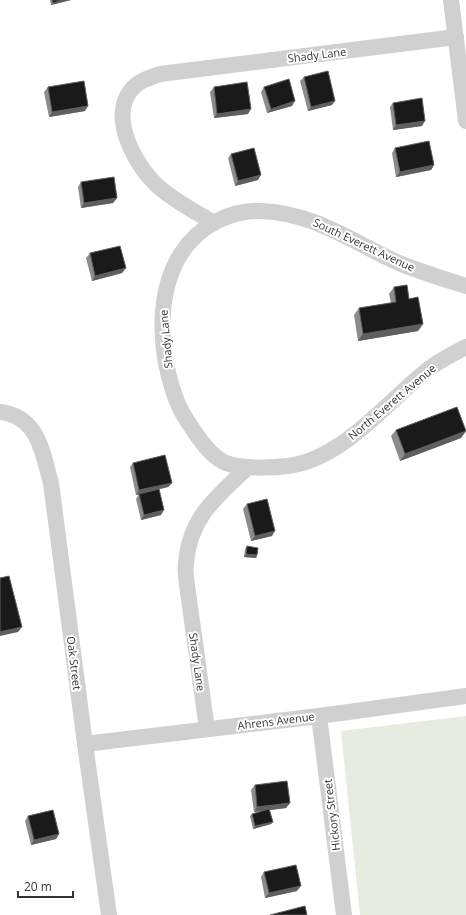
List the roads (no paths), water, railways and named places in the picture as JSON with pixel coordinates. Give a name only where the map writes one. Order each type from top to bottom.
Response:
[{"type":"street","points":[[451,0],[459,31],[466,121]]},
{"type":"street","name":"Shady Lane","points":[[248,467],[226,463],[212,454],[185,418],[176,400],[165,359],[162,328],[162,306],[165,289],[173,267],[184,251],[200,232],[214,223],[160,188],[145,172],[126,137],[122,119],[124,102],[131,90],[140,82],[160,74],[459,31]]},
{"type":"street","name":"South Everett Avenue","points":[[214,223],[232,214],[240,212],[255,210],[284,212],[325,225],[400,263],[466,286]]},
{"type":"street","name":"North Everett Avenue","points":[[248,467],[263,468],[290,466],[309,461],[327,452],[349,439],[430,368],[466,347]]},
{"type":"street","name":"Oak Street","points":[[0,412],[8,413],[21,418],[31,427],[39,441],[51,483],[109,915]]},
{"type":"street","name":"Shady Lane","points":[[206,729],[187,585],[186,564],[190,541],[198,520],[210,502],[248,467]]},
{"type":"street","name":"Ahrens Avenue","points":[[85,744],[319,716],[466,696]]},
{"type":"street","name":"Hickory Street","points":[[319,716],[344,915]]}]
